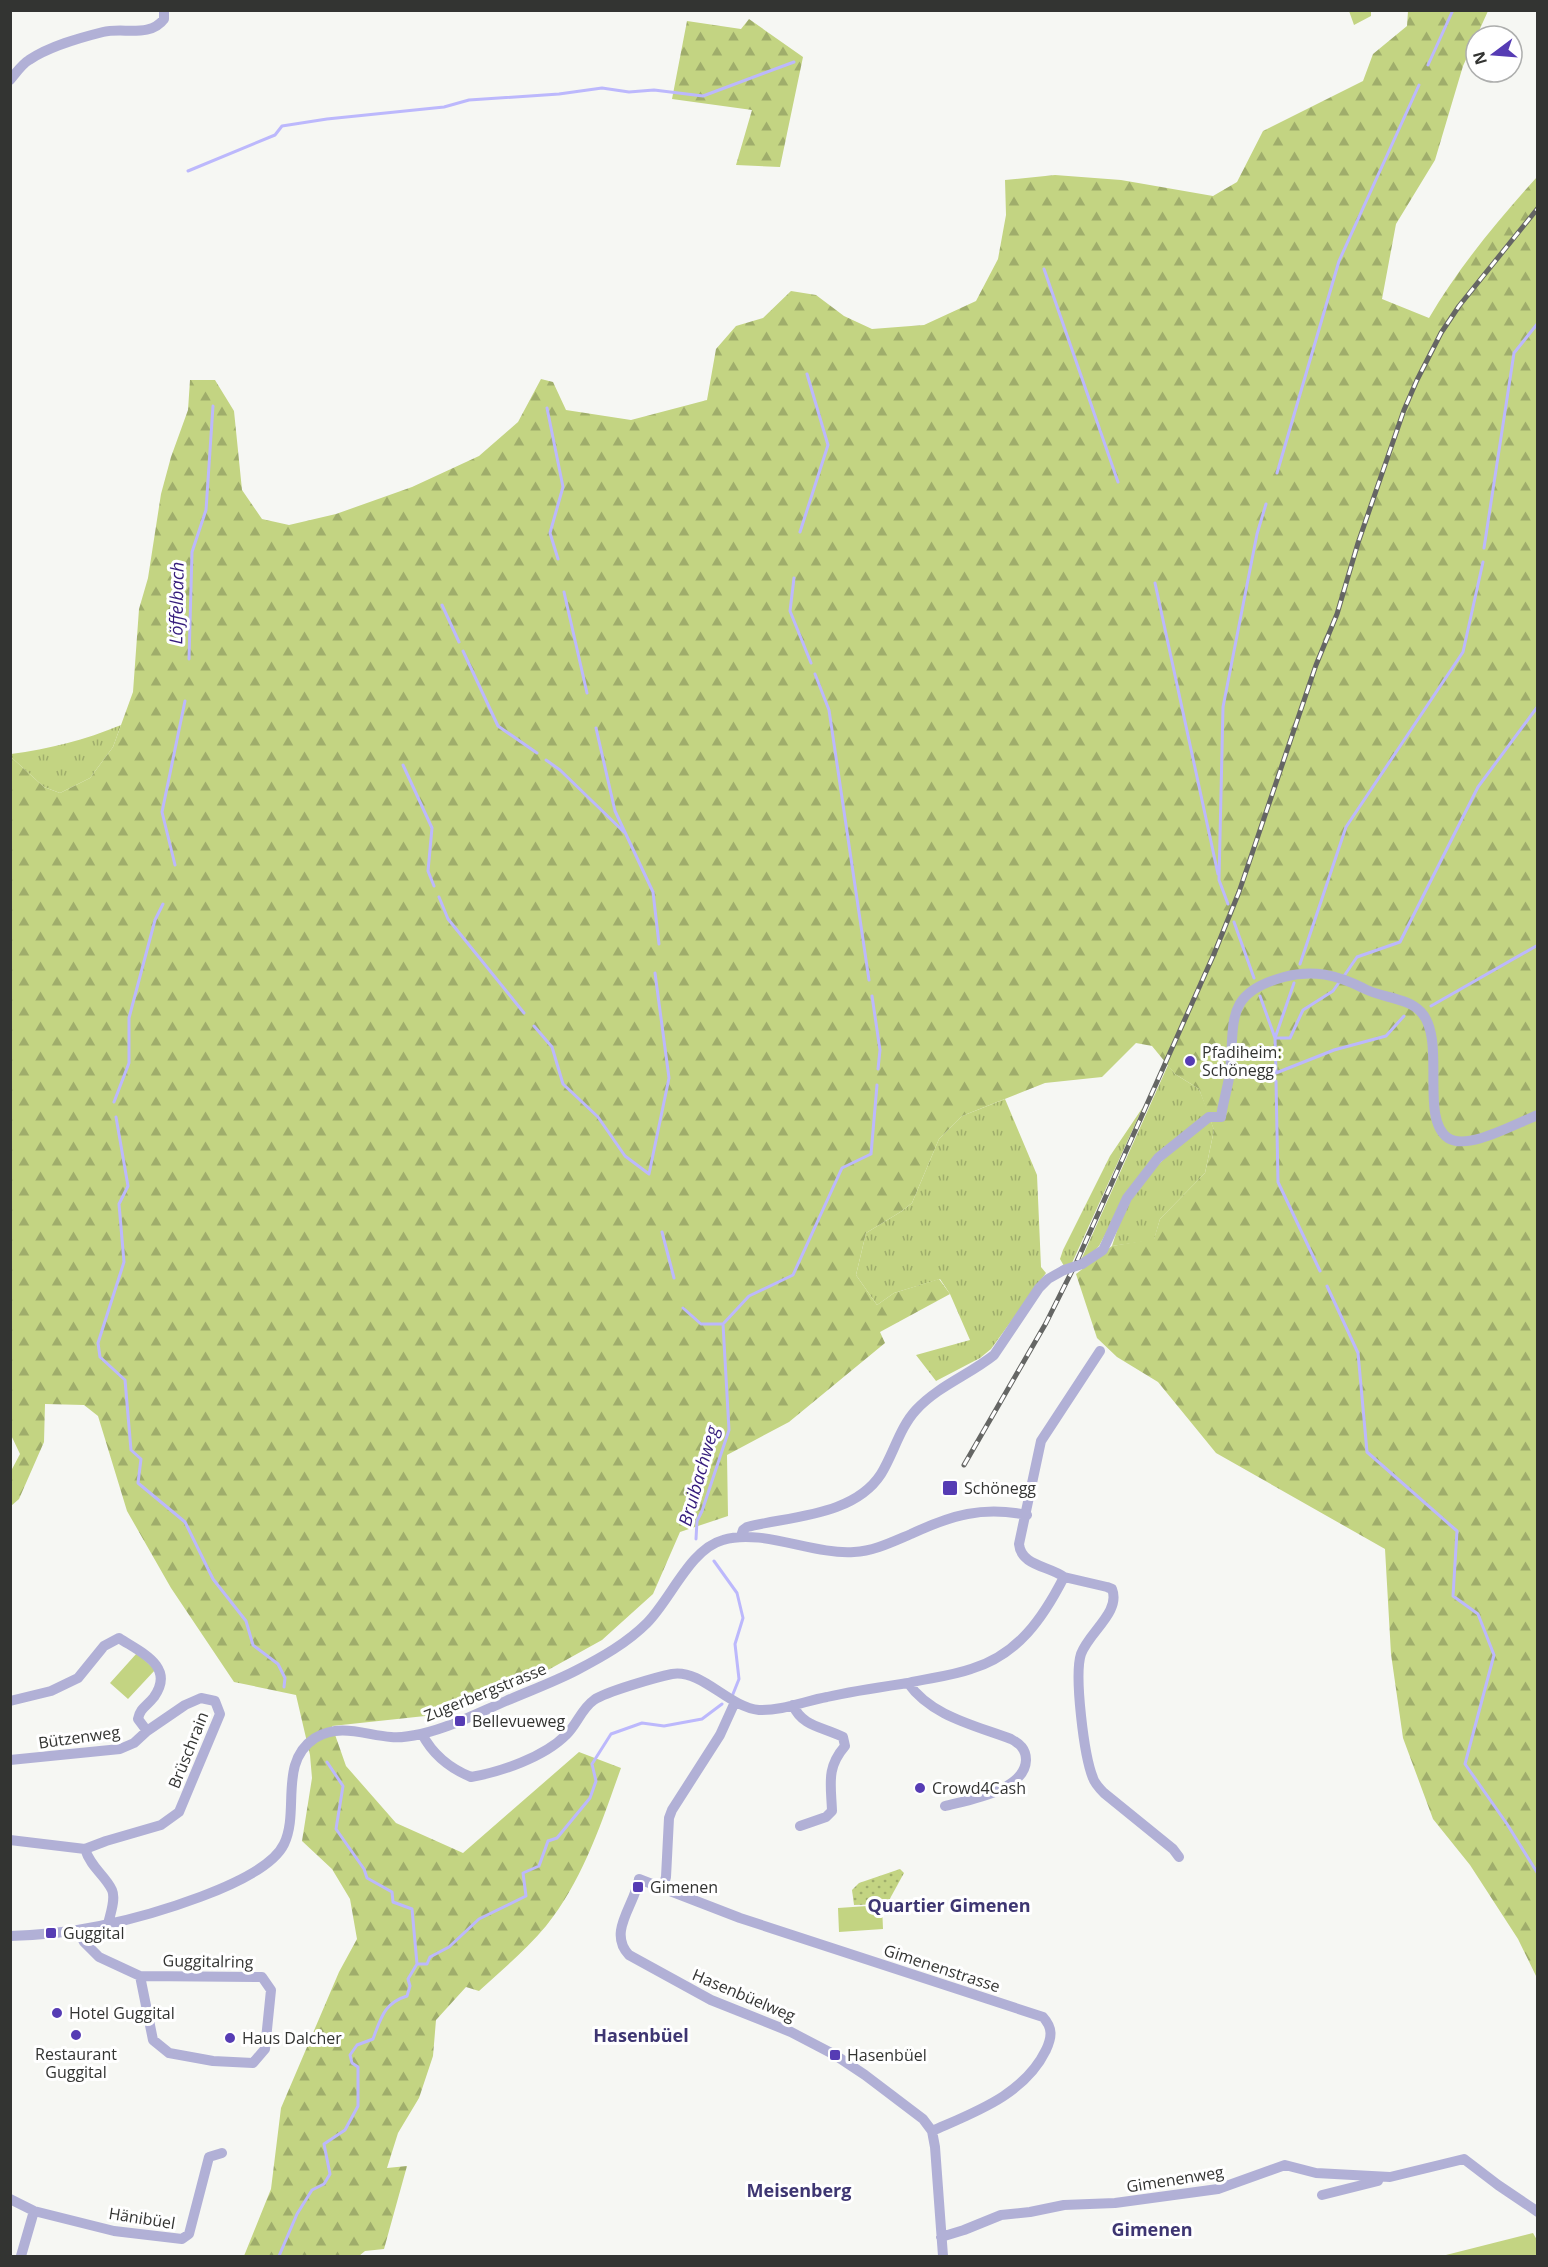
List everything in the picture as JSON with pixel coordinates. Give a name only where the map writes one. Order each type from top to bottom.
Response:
[{"type":"street","points":[[10,80],[28,60],[77,40],[106,31],[147,30],[159,26],[164,20],[164,10]]},
{"type":"street","points":[[1027,1515],[1004,1510],[960,1514],[878,1548],[852,1552],[741,1536],[747,1527],[826,1510],[852,1500],[868,1489],[880,1475],[914,1412],[942,1387],[984,1363],[994,1354],[1039,1288],[1048,1279],[1082,1264],[1103,1250],[1127,1198],[1158,1158],[1209,1117],[1221,1117],[1230,1074],[1234,1016],[1242,999],[1251,990],[1267,981],[1296,974],[1320,973],[1343,978],[1367,990],[1412,1004],[1423,1013],[1430,1027],[1435,1113],[1439,1127],[1446,1137],[1458,1143],[1473,1141],[1538,1114]]},
{"type":"street","points":[[1100,1352],[1065,1402],[1041,1442],[1019,1544],[1020,1552],[1027,1560],[1056,1571],[1064,1577],[1112,1589],[1114,1599],[1110,1612],[1083,1649],[1077,1670],[1084,1730],[1094,1781],[1104,1793],[1173,1849],[1179,1857]]},
{"type":"street","name":"Zugerbergstrasse","points":[[10,1936],[78,1930],[108,1924],[188,1900],[241,1878],[271,1862],[285,1843],[291,1786],[297,1758],[313,1740],[326,1733],[345,1730],[392,1737],[422,1734],[460,1721],[574,1671],[625,1642],[647,1623],[696,1558],[709,1545],[741,1536]]},
{"type":"street","points":[[422,1734],[430,1749],[443,1762],[471,1777],[506,1768],[542,1752],[567,1735],[584,1709],[602,1695],[672,1674],[687,1674],[735,1702],[759,1710],[972,1669],[1003,1653],[1028,1635],[1037,1624],[1064,1577]]},
{"type":"street","points":[[10,1701],[51,1691],[78,1678],[104,1646],[119,1638],[154,1661],[160,1672],[160,1684],[154,1697],[140,1711],[138,1719],[147,1731]]},
{"type":"street","points":[[908,1683],[916,1695],[933,1708],[1011,1739],[1022,1745],[1026,1756],[1026,1766],[1022,1774],[1011,1784],[991,1794],[945,1806]]},
{"type":"street","name":"Brüschrain","points":[[85,1850],[106,1841],[161,1825],[179,1812],[220,1714],[215,1701],[201,1698],[185,1705],[147,1731]]},
{"type":"street","points":[[663,1887],[666,1877],[669,1818],[672,1810],[720,1735],[735,1702]]},
{"type":"street","points":[[793,1705],[797,1716],[811,1725],[843,1737],[845,1746],[834,1758],[831,1771],[832,1811],[826,1817],[800,1826]]},
{"type":"street","name":"Bützenweg","points":[[10,1760],[120,1749],[134,1743],[147,1731]]},
{"type":"street","points":[[10,1840],[85,1850],[89,1861],[112,1890],[113,1897],[108,1924]]},
{"type":"street","name":"Hasenbüelweg","points":[[663,1887],[639,1879],[637,1891],[619,1934],[622,1947],[629,1955],[711,2000],[791,2032],[835,2055],[915,2112],[932,2131]]},
{"type":"street","name":"Gimenenstrasse","points":[[663,1887],[740,1918],[1043,2017],[1050,2024],[1051,2036],[1033,2070],[1018,2087],[996,2101],[932,2131]]},
{"type":"street","name":"Guggitalring","points":[[78,1930],[84,1942],[99,1957],[141,1976],[262,1977],[271,1990],[265,2049],[253,2063],[213,2061],[169,2053],[153,2040],[141,1976]]},
{"type":"street","points":[[932,2131],[943,2256]]},
{"type":"street","name":"Hänibüel","points":[[10,2199],[34,2211],[114,2230],[183,2240],[189,2234],[209,2157],[222,2153]]},
{"type":"street","name":"Gimenenweg","points":[[941,2237],[1001,2215],[1064,2205],[1115,2203],[1218,2189],[1285,2165],[1316,2173],[1390,2177],[1464,2159],[1538,2212]]},
{"type":"street","points":[[1323,2195],[1390,2177]]},
{"type":"street","points":[[21,2256],[34,2211]]},
{"type":"green space","points":[[1349,11],[1371,11],[1371,16],[1354,25]]},
{"type":"green space","points":[[1408,11],[1488,11],[1482,24],[1464,24],[1464,64],[1435,160],[1396,224],[1382,299],[1429,318],[1453,280],[1480,244],[1537,177],[1537,1978],[1518,1939],[1470,1865],[1433,1819],[1403,1738],[1391,1654],[1385,1549],[1216,1453],[1158,1382],[1117,1357],[1097,1338],[1076,1274],[1112,1246],[1154,1239],[1160,1219],[1205,1173],[1214,1130],[1199,1089],[1175,1074],[1152,1046],[1136,1043],[1102,1077],[1045,1083],[962,1116],[939,1139],[912,1203],[866,1233],[856,1275],[877,1305],[894,1293],[939,1279],[950,1294],[880,1332],[885,1343],[789,1422],[727,1455],[728,1516],[680,1532],[653,1594],[602,1640],[521,1685],[453,1713],[332,1726],[346,1766],[396,1823],[463,1853],[579,1752],[621,1768],[581,1871],[546,1926],[522,1952],[479,1991],[466,1987],[436,2020],[433,2056],[419,2098],[398,2133],[387,2168],[407,2166],[384,2249],[365,2251],[359,2256],[244,2256],[271,2189],[281,2108],[339,1972],[357,1939],[350,1899],[332,1869],[302,1841],[312,1778],[310,1755],[296,1695],[234,1682],[171,1588],[127,1511],[98,1416],[84,1405],[45,1404],[44,1442],[19,1499],[11,1506],[11,1471],[20,1454],[10,1433],[11,757],[44,787],[60,793],[90,778],[113,747],[133,692],[139,609],[148,578],[161,494],[171,457],[188,410],[190,380],[215,380],[234,411],[242,490],[262,519],[289,525],[336,514],[412,487],[479,456],[518,422],[541,379],[553,382],[566,410],[631,420],[707,400],[716,349],[736,326],[763,318],[791,291],[816,295],[844,316],[872,329],[924,325],[976,301],[998,259],[1006,215],[1005,180],[1055,175],[1121,180],[1213,196],[1237,182],[1263,131],[1363,81],[1373,54],[1407,26]]},
{"type":"green space","points":[[749,19],[803,57],[780,167],[736,165],[752,110],[672,99],[687,21],[741,29]]},
{"type":"green space","points":[[121,725],[113,747],[90,778],[60,793],[44,787],[11,757],[11,754],[67,743]]},
{"type":"green space","points":[[1168,1065],[1175,1074],[1199,1089],[1209,1114],[1170,1144],[1121,1205],[1099,1246],[1081,1260]]},
{"type":"green space","points":[[1005,1099],[1037,1175],[1041,1267],[1046,1273],[991,1349],[980,1358],[936,1381],[916,1355],[970,1340],[950,1294],[940,1279],[894,1293],[877,1305],[856,1275],[866,1233],[912,1203],[939,1139],[962,1116]]},
{"type":"green space","points":[[1143,1107],[1072,1263],[1064,1266],[1060,1259],[1063,1250],[1110,1156]]},
{"type":"green space","points":[[1211,1121],[1214,1130],[1205,1173],[1160,1219],[1154,1240],[1112,1246],[1125,1206],[1156,1167],[1174,1149]]},
{"type":"green space","points":[[137,1653],[155,1670],[128,1699],[110,1683]]},
{"type":"green space","points":[[900,1869],[904,1873],[887,1904],[854,1905],[852,1890],[859,1883]]},
{"type":"green space","points":[[882,1905],[883,1929],[839,1932],[838,1908]]},
{"type":"green space","points":[[1533,2233],[1537,2240],[1537,2256],[1442,2256]]},
{"type":"waterway","points":[[1428,65],[1453,10]]},
{"type":"waterway","points":[[188,171],[275,135],[282,126],[444,107],[469,100],[559,94],[602,88],[629,92],[654,90],[703,96],[794,62]]},
{"type":"waterway","points":[[1277,473],[1339,261],[1419,85]]},
{"type":"waterway","points":[[1044,269],[1118,482]]},
{"type":"waterway","points":[[1484,548],[1514,353],[1538,323]]},
{"type":"waterway","points":[[800,532],[828,445],[807,374]]},
{"type":"waterway","name":"Löffelbach","points":[[189,659],[192,552],[206,510],[213,406]]},
{"type":"waterway","points":[[547,408],[563,487],[550,533],[558,559]]},
{"type":"waterway","points":[[1228,904],[1219,880],[1223,707],[1257,534],[1266,504]]},
{"type":"waterway","points":[[1300,964],[1346,827],[1463,652],[1483,562]]},
{"type":"waterway","points":[[794,578],[790,611],[811,663]]},
{"type":"waterway","points":[[1155,583],[1218,874]]},
{"type":"waterway","points":[[564,592],[587,693]]},
{"type":"waterway","points":[[442,605],[459,642]]},
{"type":"waterway","points":[[463,651],[498,726],[537,753]]},
{"type":"waterway","points":[[815,674],[829,710],[869,980]]},
{"type":"waterway","name":"Löffelbach","points":[[175,865],[162,812],[185,701]]},
{"type":"waterway","points":[[1344,976],[1357,957],[1400,942],[1478,787],[1538,706]]},
{"type":"waterway","points":[[596,728],[615,811],[653,892],[659,944]]},
{"type":"waterway","points":[[546,760],[560,770],[624,832]]},
{"type":"waterway","points":[[403,765],[432,828],[428,871],[434,886]]},
{"type":"waterway","points":[[439,897],[448,919],[524,1013]]},
{"type":"waterway","name":"Löffelbach","points":[[114,1102],[129,1063],[129,1018],[155,920],[163,904]]},
{"type":"waterway","points":[[1234,922],[1254,978]]},
{"type":"waterway","points":[[1431,1006],[1538,945]]},
{"type":"waterway","points":[[534,1026],[552,1047],[563,1084],[598,1117],[625,1156],[649,1174],[669,1078],[655,973]]},
{"type":"waterway","points":[[1294,983],[1275,1038],[1290,1038],[1303,1010],[1333,991],[1340,981]]},
{"type":"waterway","points":[[872,996],[880,1050],[878,1069]]},
{"type":"waterway","points":[[1260,996],[1275,1038],[1276,1073],[1334,1050],[1386,1036],[1404,1016]]},
{"type":"waterway","points":[[1276,1081],[1278,1182],[1320,1271]]},
{"type":"waterway","points":[[723,1324],[749,1296],[793,1275],[842,1168],[871,1154],[877,1085]]},
{"type":"waterway","name":"Löffelbach","points":[[116,1117],[128,1186],[119,1204],[124,1262],[98,1343],[100,1357],[125,1380],[131,1450],[141,1459],[138,1483],[185,1522],[213,1579],[246,1621],[253,1645],[278,1664],[285,1678],[284,1687]]},
{"type":"waterway","points":[[662,1232],[674,1278]]},
{"type":"waterway","points":[[1327,1286],[1358,1353],[1367,1452],[1457,1531],[1453,1596],[1478,1614],[1494,1655],[1465,1764],[1507,1824],[1538,1874]]},
{"type":"waterway","name":"Bruibachweg","points":[[683,1308],[701,1324],[723,1324],[729,1430],[697,1521],[696,1539]]},
{"type":"waterway","name":"Bruibachweg","points":[[714,1561],[737,1593],[743,1618],[735,1644],[739,1679],[733,1694]]},
{"type":"waterway","name":"Bruibachweg","points":[[417,1964],[427,1964],[430,1957],[449,1947],[479,1919],[526,1896],[523,1873],[539,1866],[548,1841],[557,1838],[590,1798],[596,1781],[592,1764],[611,1734],[642,1723],[664,1726],[702,1719],[722,1704]]},
{"type":"waterway","points":[[279,2256],[297,2214],[312,2190],[324,2184],[330,2174],[324,2144],[345,2130],[358,2106],[358,2067],[352,2063],[350,2055],[357,2045],[373,2039],[388,2007],[407,1996],[410,1986],[408,1979],[417,1964],[412,1909],[393,1902],[392,1892],[367,1878],[364,1869],[336,1829],[343,1786],[327,1762]]},
{"type":"railway","points":[[964,1465],[1046,1323],[1077,1261],[1214,954],[1239,892],[1316,665],[1337,614],[1358,543],[1404,410],[1417,380],[1441,333],[1459,306],[1538,208]]},
{"type":"place","name":"Pfadiheim: Schönegg","points":[[1190,1061]]},
{"type":"place","name":"Schönegg","points":[[950,1488]]},
{"type":"place","name":"Bellevueweg","points":[[460,1721]]},
{"type":"place","name":"Crowd4Cash","points":[[920,1788]]},
{"type":"place","name":"Gimenen","points":[[638,1887]]},
{"type":"place","name":"Guggital","points":[[51,1933]]},
{"type":"place","name":"Hotel Guggital","points":[[57,2013]]},
{"type":"place","name":"Restaurant Guggital","points":[[76,2035]]},
{"type":"place","name":"Haus Dalcher","points":[[230,2038]]},
{"type":"place","name":"Hasenbüel","points":[[835,2055]]},
{"type":"district","name":"Quartier Gimenen","points":[[949,1906]]},
{"type":"district","name":"Hasenbüel","points":[[641,2036]]},
{"type":"district","name":"Meisenberg","points":[[799,2191]]},
{"type":"district","name":"Gimenen","points":[[1152,2230]]}]
